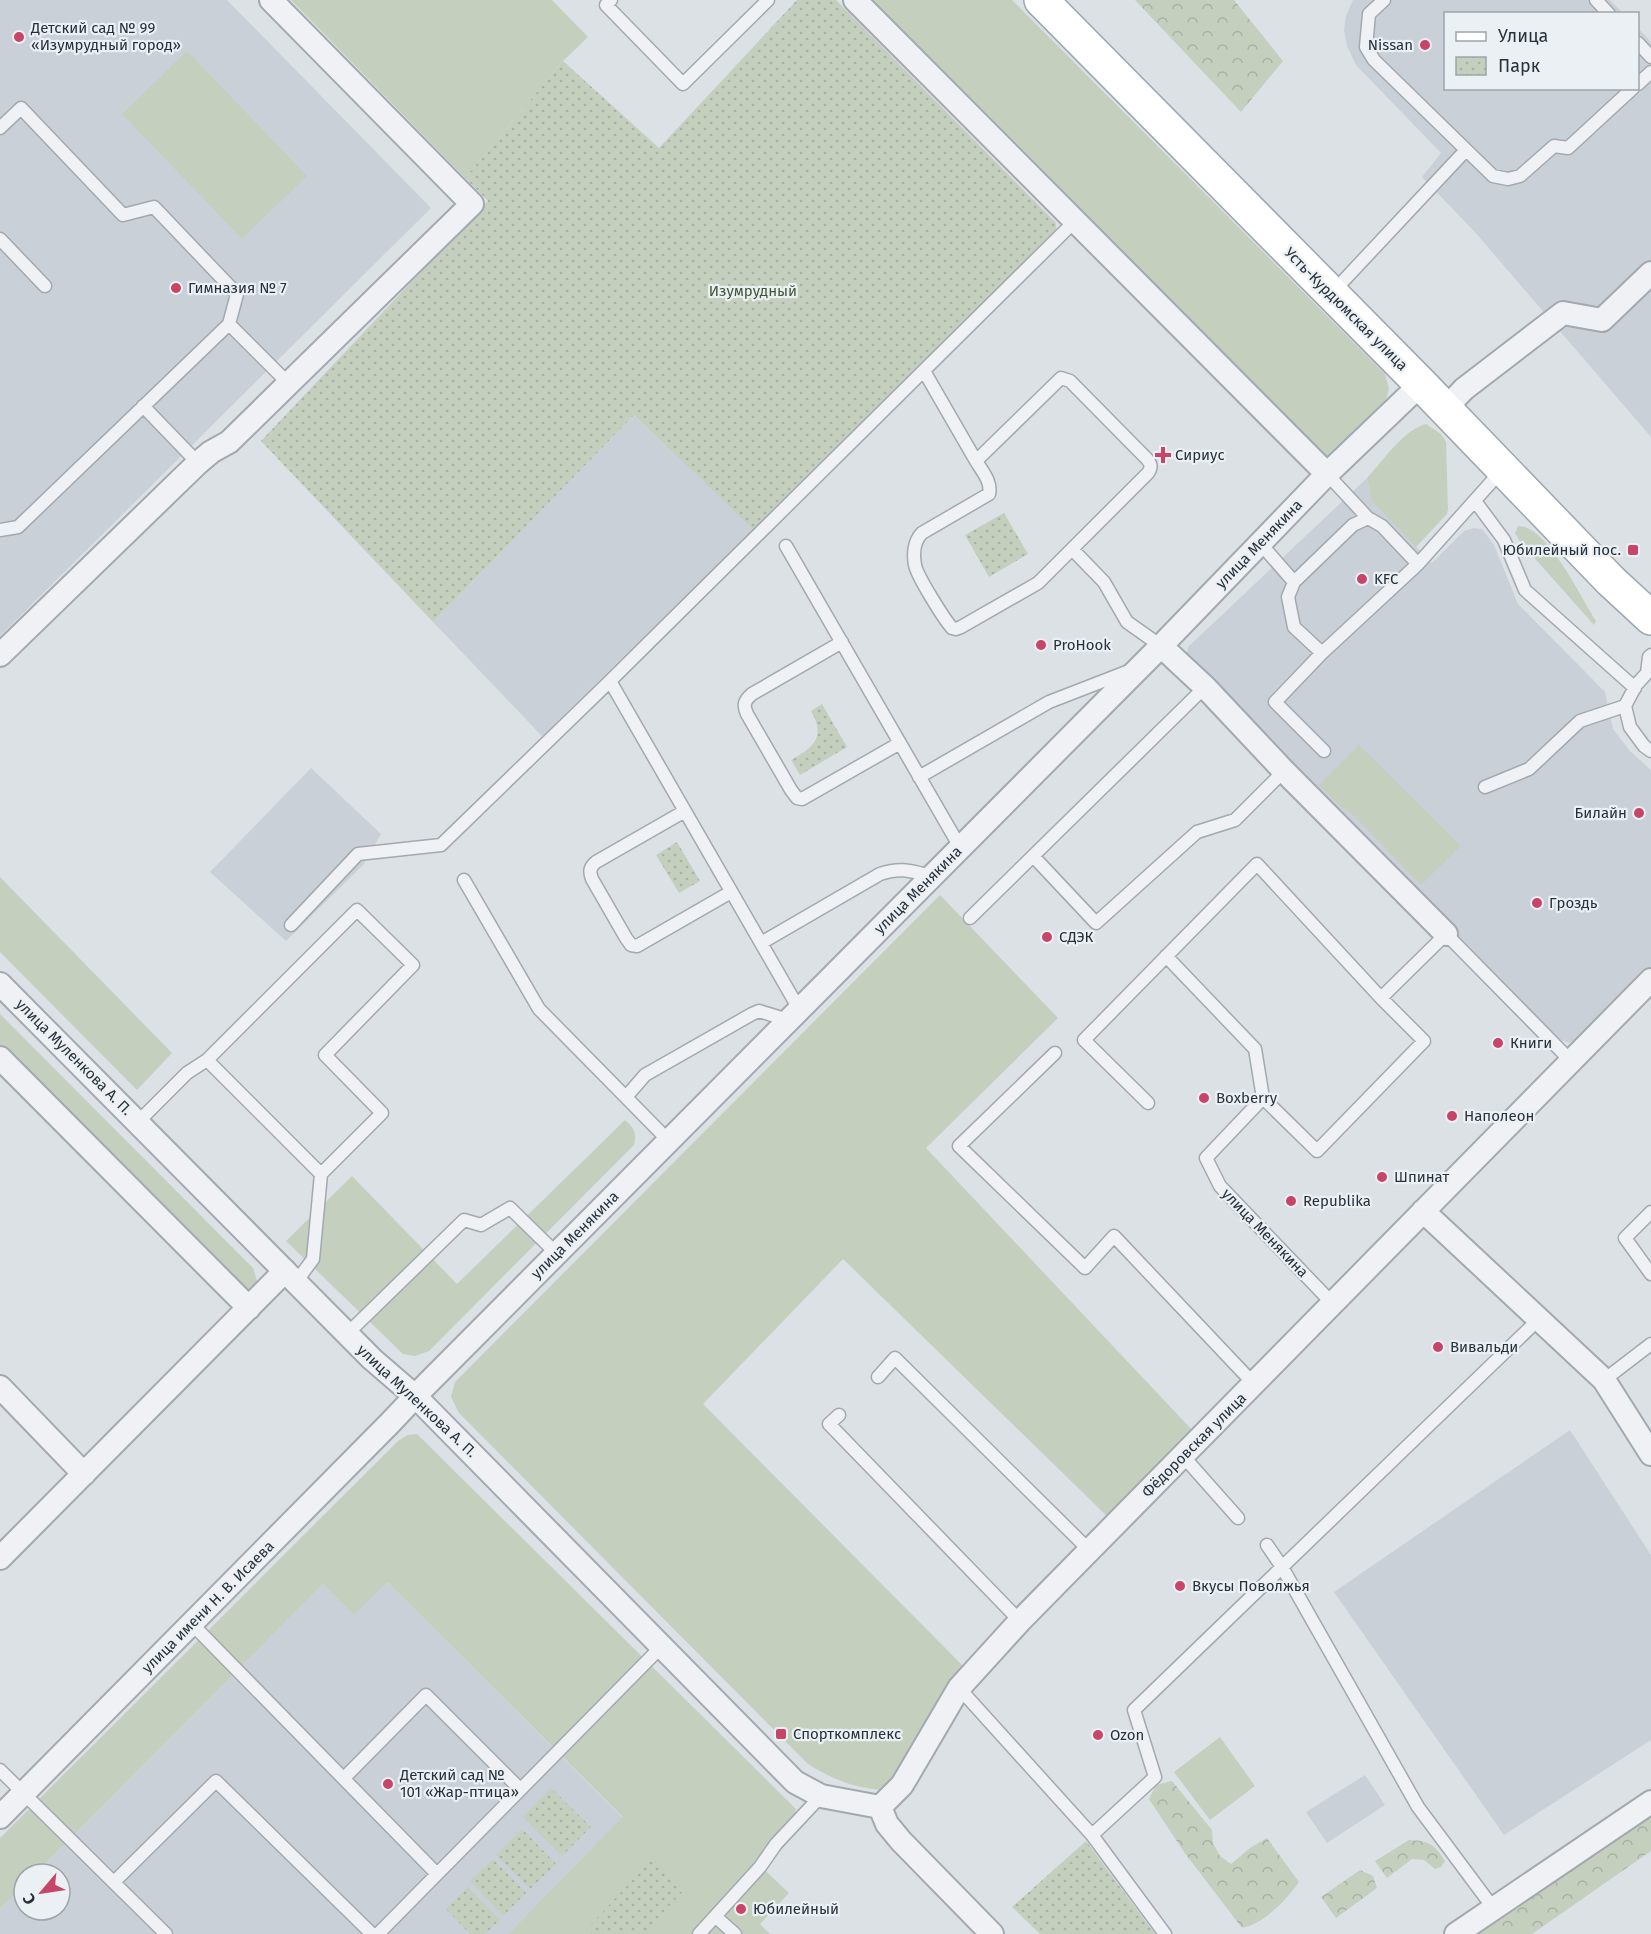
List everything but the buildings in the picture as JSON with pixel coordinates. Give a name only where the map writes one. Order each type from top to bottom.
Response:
[{"type":"main road","name":"Усть-Курдюмская улица","points":[[1041,0],[1421,384],[1611,581],[1651,618]]},
{"type":"street","points":[[0,655],[198,463],[229,441],[289,384],[472,204],[271,0]]},
{"type":"street","points":[[855,0],[1327,474]]},
{"type":"street","points":[[1445,409],[1464,389],[1563,313],[1602,320],[1651,273]]},
{"type":"street","name":"улица Менякина","points":[[416,1397],[426,1384],[668,1140],[1161,646],[1327,474],[1421,384]]},
{"type":"street","points":[[1161,646],[1205,687],[1284,771],[1446,934]]},
{"type":"street","name":"Фёдоровская улица","points":[[880,1807],[902,1785],[959,1688],[1020,1621],[1651,980]]},
{"type":"street","name":"улица Муленкова А. П.","points":[[0,984],[372,1359],[416,1397],[795,1782],[821,1796],[880,1807]]},
{"type":"street","points":[[0,1058],[249,1308]]},
{"type":"street","points":[[1423,1211],[1604,1380],[1651,1454]]},
{"type":"street","points":[[0,1558],[249,1308],[291,1276]]},
{"type":"street","points":[[0,1387],[84,1474]]},
{"type":"street","name":"улица имени Н. В. Исаева","points":[[0,1817],[416,1397]]},
{"type":"street","points":[[1456,1934],[1651,1802]]},
{"type":"street","points":[[880,1807],[887,1824],[901,1840],[992,1934]]},
{"type":"lane","points":[[610,0],[606,5],[683,84],[768,0]]},
{"type":"lane","points":[[1384,0],[1369,15],[1366,47],[1374,60],[1493,176],[1508,179],[1520,176],[1554,146],[1568,148],[1631,90]]},
{"type":"lane","points":[[1596,0],[1607,12]]},
{"type":"lane","points":[[1639,44],[1651,57]]},
{"type":"lane","points":[[1639,83],[1651,72]]},
{"type":"lane","points":[[0,128],[21,108],[123,215],[154,207],[237,294],[229,324],[18,527],[0,530]]},
{"type":"lane","points":[[1331,294],[1466,150]]},
{"type":"lane","points":[[291,925],[358,854],[441,845],[1075,221]]},
{"type":"lane","points":[[0,239],[45,286]]},
{"type":"lane","points":[[229,324],[289,384]]},
{"type":"lane","points":[[924,371],[990,488],[989,494],[922,533],[915,544],[915,567],[952,628],[961,627],[1038,583],[1151,469],[1147,459],[1070,381],[1061,378],[976,461]]},
{"type":"lane","points":[[143,406],[198,463]]},
{"type":"lane","points":[[1324,751],[1275,702],[1322,653],[1418,564],[1503,469]]},
{"type":"lane","points":[[1327,474],[1368,518],[1382,526],[1418,564]]},
{"type":"lane","points":[[1475,501],[1504,540],[1525,590],[1635,688]]},
{"type":"lane","points":[[1322,653],[1294,627],[1288,597],[1294,582],[1353,525],[1368,518]]},
{"type":"lane","points":[[1260,543],[1294,582]]},
{"type":"lane","points":[[786,546],[960,847]]},
{"type":"lane","points":[[1072,549],[1104,582],[1127,621],[1161,646]]},
{"type":"lane","points":[[842,642],[746,699],[744,706],[747,714],[791,790],[797,798],[802,799],[900,743]]},
{"type":"lane","points":[[1651,655],[1649,675],[1635,688],[1625,706],[1630,727],[1644,746],[1651,751]]},
{"type":"lane","points":[[919,777],[1049,702],[1139,668]]},
{"type":"lane","points":[[610,681],[761,943],[794,1014],[759,1011],[752,1014],[645,1075],[626,1097]]},
{"type":"lane","points":[[970,918],[1205,687]]},
{"type":"lane","points":[[1485,787],[1529,770],[1580,721],[1625,706]]},
{"type":"lane","points":[[1033,856],[1096,923],[1197,832],[1234,820],[1284,771]]},
{"type":"lane","points":[[685,811],[591,866],[589,872],[597,889],[626,938],[632,945],[637,946],[731,892]]},
{"type":"lane","points":[[1148,1103],[1084,1040],[1166,956],[1257,864],[1424,1041],[1317,1151],[1263,1098],[1256,1049],[1166,956]]},
{"type":"lane","points":[[761,943],[880,874],[894,869],[931,876]]},
{"type":"lane","points":[[464,880],[538,1009],[668,1140]]},
{"type":"lane","points":[[138,1122],[187,1073],[207,1060],[357,910],[413,965],[325,1054],[382,1113],[321,1174],[313,1259],[291,1276]]},
{"type":"lane","points":[[1381,998],[1446,934],[1571,1061]]},
{"type":"lane","points":[[1055,1053],[959,1146],[1084,1268],[1114,1236],[1254,1383]]},
{"type":"lane","points":[[207,1060],[321,1174]]},
{"type":"lane","name":"улица Менякина","points":[[1263,1098],[1206,1158],[1220,1186],[1332,1303]]},
{"type":"lane","points":[[347,1334],[464,1220],[481,1225],[510,1208],[557,1254]]},
{"type":"lane","points":[[1651,1212],[1625,1238],[1651,1274]]},
{"type":"lane","points":[[1092,1835],[1155,1777],[1134,1710],[1539,1319]]},
{"type":"lane","points":[[1604,1380],[1651,1344]]},
{"type":"lane","points":[[878,1377],[895,1358],[1089,1550]]},
{"type":"lane","points":[[839,1415],[829,1424],[1020,1621]]},
{"type":"lane","points":[[1183,1456],[1238,1518]]},
{"type":"lane","points":[[1267,1545],[1282,1567],[1418,1807],[1494,1909]]},
{"type":"lane","points":[[192,1623],[436,1874]]},
{"type":"lane","points":[[378,1934],[662,1646]]},
{"type":"lane","points":[[959,1688],[1092,1835],[1165,1934]]},
{"type":"lane","points":[[344,1778],[426,1695],[520,1789]]},
{"type":"lane","points":[[0,1770],[166,1934]]},
{"type":"lane","points":[[114,1882],[216,1781],[372,1934]]},
{"type":"lane","points":[[699,1934],[760,1867],[776,1844],[821,1796]]},
{"type":"lane","points":[[716,1917],[735,1934]]},
{"type":"shaded area","name":"Гимназия № 7","points":[[0,0],[227,0],[431,208],[0,636]]},
{"type":"shaded area","points":[[1353,0],[1610,0],[1622,12],[1444,12],[1444,90],[1639,90],[1639,29],[1651,42],[1651,437],[1474,231],[1422,177],[1441,153],[1356,65],[1347,46],[1344,30],[1346,16]]},
{"type":"shaded area","points":[[634,415],[753,530],[542,736],[433,622]]},
{"type":"shaded area","points":[[1367,478],[1371,500],[1432,563],[1464,531],[1474,528],[1482,529],[1494,545],[1518,604],[1605,692],[1613,729],[1630,751],[1651,770],[1651,969],[1583,1037],[1571,1043],[1560,1040],[1192,665],[1186,656],[1188,647]]},
{"type":"shaded area","points":[[311,768],[381,834],[363,865],[286,941],[210,872]]},
{"type":"shaded area","points":[[1570,1430],[1651,1555],[1651,1740],[1504,1835],[1334,1592]]},
{"type":"shaded area","name":"Детский сад № 101 «Жар-птица»","points":[[387,1582],[623,1818],[508,1934],[0,1934],[0,1909],[12,1897],[12,1922],[72,1922],[72,1862],[47,1862],[323,1584]]},
{"type":"shaded area","points":[[1365,1775],[1385,1805],[1327,1843],[1306,1812]]},
{"type":"green space","points":[[291,0],[552,0],[588,37],[563,61],[465,178]]},
{"type":"green space","name":"Изумрудный","points":[[797,0],[836,0],[1056,223],[1056,232],[1052,239],[753,530],[634,415],[433,622],[261,441],[488,201],[465,178],[563,61],[659,148]]},
{"type":"green space","points":[[862,0],[1012,0],[1385,374],[1389,389],[1386,400],[1333,455],[1324,457]]},
{"type":"green space","points":[[1135,0],[1234,0],[1283,61],[1241,112]]},
{"type":"green space","points":[[187,51],[307,176],[242,239],[122,114]]},
{"type":"green space","points":[[1426,424],[1441,434],[1446,442],[1448,509],[1447,514],[1416,547],[1371,500],[1367,478],[1401,439]]},
{"type":"green space","points":[[1004,513],[1028,554],[989,577],[965,535]]},
{"type":"green space","points":[[1518,526],[1529,529],[1540,537],[1562,564],[1596,621],[1594,625],[1521,543],[1515,533]]},
{"type":"green space","points":[[822,704],[847,747],[800,775],[791,760],[806,751],[815,740],[817,728],[811,711]]},
{"type":"green space","points":[[1359,745],[1461,846],[1421,885],[1349,811],[1341,807],[1319,785]]},
{"type":"green space","points":[[677,842],[700,881],[679,893],[656,855]]},
{"type":"green space","points":[[0,877],[172,1053],[137,1090],[0,952]]},
{"type":"green space","points":[[940,895],[1058,1018],[926,1148],[1195,1433],[1110,1519],[843,1259],[703,1404],[968,1671],[904,1770],[883,1790],[844,1782],[808,1764],[459,1413],[451,1397],[455,1382]]},
{"type":"green space","points":[[0,1014],[253,1268],[258,1284],[253,1289],[245,1293],[0,1048]]},
{"type":"green space","points":[[625,1120],[634,1131],[634,1145],[429,1351],[415,1356],[403,1354],[286,1241],[352,1176],[457,1284]]},
{"type":"green space","points":[[417,1434],[796,1809],[793,1821],[755,1861],[789,1893],[760,1924],[770,1934],[508,1934],[623,1817],[387,1582],[354,1615],[323,1584],[47,1862],[12,1862],[12,1897],[0,1909],[0,1838],[398,1441],[408,1435]]},
{"type":"green space","points":[[1220,1737],[1255,1786],[1210,1820],[1174,1772]]},
{"type":"green space","points":[[1172,1781],[1212,1830],[1213,1843],[1220,1856],[1231,1864],[1250,1848],[1267,1838],[1299,1882],[1281,1903],[1258,1922],[1242,1928],[1184,1852],[1149,1799],[1156,1785]]},
{"type":"green space","points":[[551,1788],[591,1827],[562,1856],[523,1817]]},
{"type":"green space","points":[[1651,1809],[1651,1851],[1532,1934],[1474,1934]]},
{"type":"green space","points":[[522,1829],[556,1864],[530,1889],[496,1855]]},
{"type":"green space","points":[[1409,1840],[1431,1844],[1445,1861],[1441,1867],[1435,1869],[1424,1860],[1412,1859],[1387,1878],[1375,1861]]},
{"type":"green space","points":[[1086,1841],[1155,1934],[1040,1934],[1012,1907]]},
{"type":"green space","points":[[653,1858],[685,1889],[643,1934],[582,1934]]},
{"type":"green space","points":[[493,1859],[526,1893],[503,1916],[470,1881]]},
{"type":"green space","points":[[1360,1870],[1373,1876],[1377,1888],[1336,1918],[1321,1897]]},
{"type":"green space","points":[[468,1887],[500,1920],[485,1934],[470,1934],[446,1909]]},
{"type":"place","name":"Детский сад № 99 «Изумрудный город»","points":[[19,37]]},
{"type":"place","name":"Nissan","points":[[1425,45]]},
{"type":"place","name":"Гимназия № 7","points":[[176,288]]},
{"type":"place","name":"Сириус","points":[[1163,455]]},
{"type":"place","name":"Юбилейный пос.","points":[[1633,550]]},
{"type":"place","name":"KFC","points":[[1362,579]]},
{"type":"place","name":"ProHook","points":[[1041,645]]},
{"type":"place","name":"Билайн","points":[[1639,813]]},
{"type":"place","name":"Гроздь","points":[[1537,903]]},
{"type":"place","name":"СДЭК","points":[[1047,937]]},
{"type":"place","name":"Книги","points":[[1498,1043]]},
{"type":"place","name":"Boxberry","points":[[1204,1098]]},
{"type":"place","name":"Наполеон","points":[[1452,1116]]},
{"type":"place","name":"Шпинат","points":[[1382,1177]]},
{"type":"place","name":"Republika","points":[[1291,1201]]},
{"type":"place","name":"Вивальди","points":[[1438,1347]]},
{"type":"place","name":"Вкусы Поволжья","points":[[1180,1586]]},
{"type":"place","name":"Спорткомплекс","points":[[781,1734]]},
{"type":"place","name":"Ozon","points":[[1098,1735]]},
{"type":"place","name":"Детский сад № 101 «Жар-птица»","points":[[388,1784]]},
{"type":"place","name":"Юбилейный","points":[[741,1909]]}]
